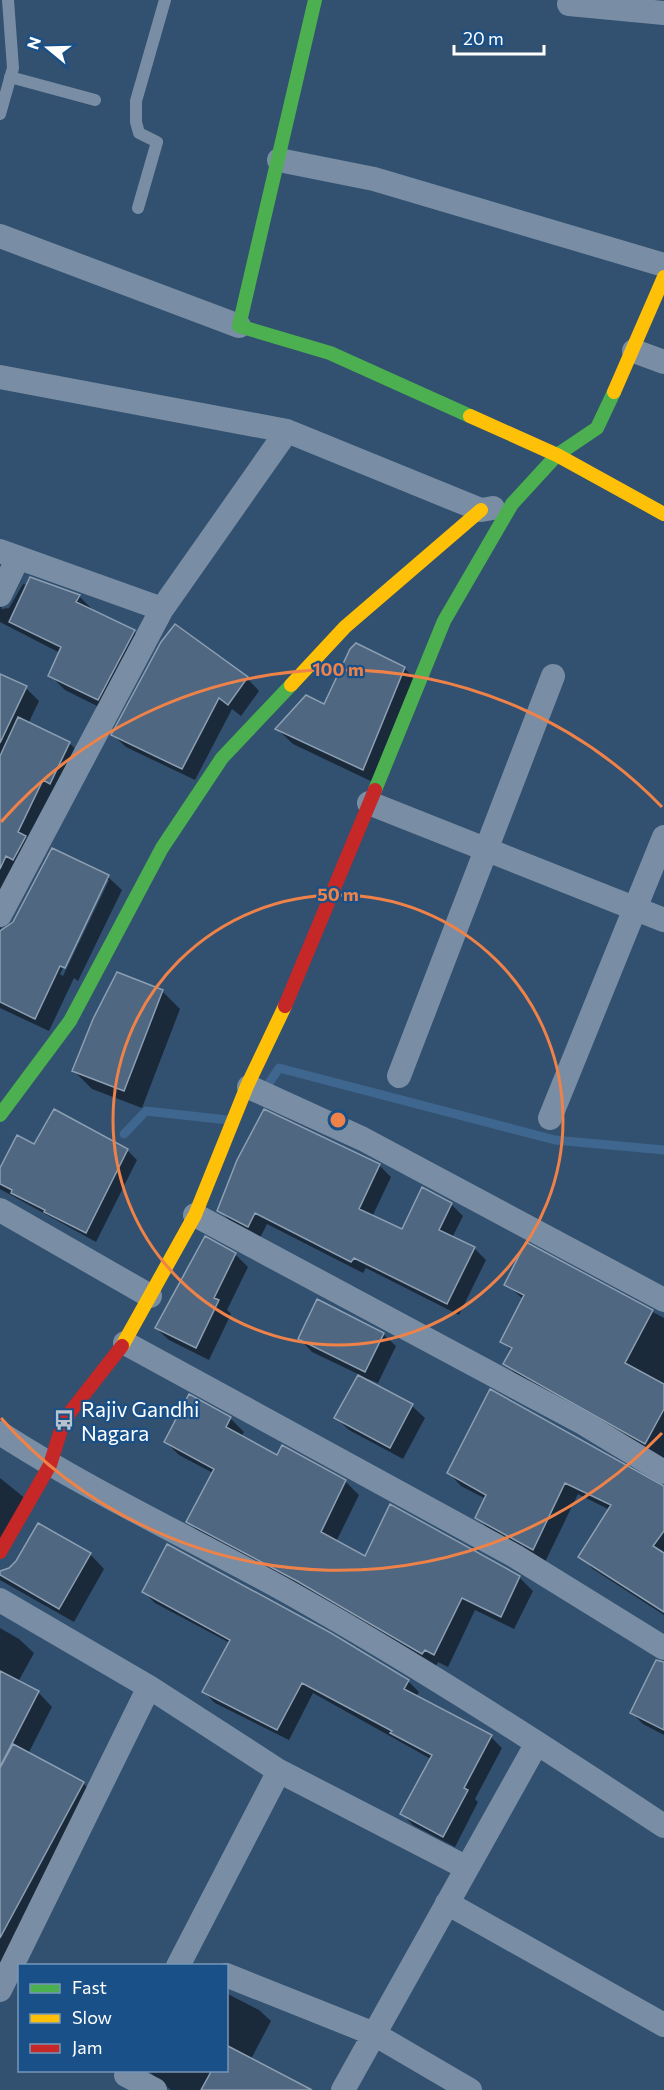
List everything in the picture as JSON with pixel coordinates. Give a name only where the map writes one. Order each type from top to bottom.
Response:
[{"type":"street","points":[[238,326],[315,0]]},
{"type":"street","points":[[569,4],[664,13]]},
{"type":"street","points":[[279,159],[374,179],[664,265]]},
{"type":"street","points":[[0,236],[238,326],[330,353],[557,455],[664,514]]},
{"type":"street","points":[[0,1552],[50,1465],[64,1420],[125,1343],[195,1215],[227,1134],[301,972],[444,621],[512,504],[557,455],[597,428],[634,351],[664,277]]},
{"type":"street","points":[[634,351],[664,362]]},
{"type":"street","points":[[0,377],[286,431],[481,510]]},
{"type":"street","points":[[0,915],[162,609],[286,431]]},
{"type":"street","points":[[0,1115],[70,1022],[162,848],[222,758],[345,627],[481,510],[512,504]]},
{"type":"street","points":[[0,595],[9,555],[162,609]]},
{"type":"street","points":[[399,1076],[553,676]]},
{"type":"street","points":[[369,803],[664,920]]},
{"type":"street","points":[[550,1118],[664,837]]},
{"type":"street","points":[[245,1093],[276,1099],[363,1139],[664,1300]]},
{"type":"street","points":[[0,1210],[150,1296]]},
{"type":"street","points":[[195,1215],[583,1423],[664,1472]]},
{"type":"street","points":[[125,1343],[515,1556],[664,1648]]},
{"type":"street","points":[[0,1433],[50,1465],[291,1594],[537,1743],[664,1826]]},
{"type":"street","points":[[0,1600],[149,1687],[279,1771],[467,1868]]},
{"type":"street","points":[[0,1990],[149,1687]]},
{"type":"street","points":[[343,2090],[537,1743]]},
{"type":"street","points":[[188,1963],[279,1771]]},
{"type":"street","points":[[447,1903],[664,2025]]},
{"type":"street","points":[[228,1976],[374,2034],[470,2090]]},
{"type":"street","points":[[124,2078],[155,2090]]},
{"type":"lane","points":[[0,114],[10,77],[13,38],[8,0]]},
{"type":"lane","points":[[138,208],[157,142],[139,133],[135,111],[165,0]]},
{"type":"lane","points":[[10,77],[94,100]]},
{"type":"building","points":[[30,577],[80,595],[76,602],[135,630],[98,700],[48,676],[61,647],[9,622]]},
{"type":"building","points":[[175,624],[248,677],[228,705],[219,698],[182,769],[111,735],[161,642]]},
{"type":"building","points":[[356,643],[405,667],[363,770],[275,729],[306,695],[324,704],[350,649]]},
{"type":"building","points":[[0,674],[27,686],[0,743]]},
{"type":"building","points":[[18,717],[70,742],[50,784],[43,780],[18,832],[26,836],[13,860],[6,856],[0,869],[0,756]]},
{"type":"building","points":[[52,848],[109,875],[65,968],[60,966],[35,1019],[0,1002],[0,931],[13,922]]},
{"type":"building","points":[[117,972],[163,990],[124,1091],[72,1071],[93,1019]]},
{"type":"building","points":[[54,1109],[128,1149],[86,1233],[44,1212],[45,1210],[11,1193],[12,1190],[0,1184],[0,1168],[17,1135],[34,1144]]},
{"type":"building","points":[[264,1109],[380,1164],[359,1209],[402,1229],[422,1187],[452,1203],[439,1230],[475,1247],[447,1304],[354,1258],[351,1262],[255,1213],[248,1227],[217,1211],[237,1160]]},
{"type":"building","points":[[205,1236],[236,1253],[214,1298],[219,1300],[196,1348],[155,1328]]},
{"type":"building","points":[[526,1242],[653,1310],[625,1363],[664,1384],[664,1409],[645,1444],[503,1364],[512,1348],[500,1342],[524,1295],[504,1285]]},
{"type":"building","points":[[317,1299],[384,1333],[365,1372],[298,1339]]},
{"type":"building","points":[[358,1375],[413,1404],[390,1448],[334,1418]]},
{"type":"building","points":[[490,1389],[664,1486],[664,1531],[653,1546],[664,1553],[664,1612],[578,1557],[611,1505],[565,1483],[533,1550],[475,1518],[486,1495],[447,1473]]},
{"type":"building","points":[[189,1394],[231,1417],[226,1427],[277,1455],[282,1445],[346,1480],[321,1532],[365,1556],[390,1504],[520,1576],[501,1617],[462,1598],[434,1655],[425,1650],[422,1654],[297,1581],[186,1522],[214,1469],[164,1442]]},
{"type":"building","points":[[38,1523],[91,1553],[59,1609],[0,1575],[0,1571],[9,1568],[16,1561]]},
{"type":"building","points":[[167,1544],[331,1633],[409,1680],[404,1689],[492,1735],[464,1788],[468,1790],[443,1837],[400,1814],[432,1755],[302,1683],[277,1730],[202,1692],[230,1640],[142,1592]]},
{"type":"building","points":[[656,1660],[664,1662],[664,1730],[630,1713]]},
{"type":"building","points":[[0,1671],[39,1691],[0,1767]]},
{"type":"building","points":[[13,1744],[84,1782],[0,1938],[0,1768]]},
{"type":"building","points":[[228,2046],[312,2090],[201,2090],[211,2072],[228,2072]]},
{"type":"waterway","points":[[262,1094],[279,1068],[555,1140],[664,1150]]},
{"type":"waterway","points":[[124,1134],[146,1111],[228,1120]]},
{"type":"traffic: fast","points":[[315,0],[239,326],[330,353],[470,416]]},
{"type":"traffic: fast","points":[[375,790],[444,621],[512,504],[557,455],[597,428],[614,392]]},
{"type":"traffic: fast","points":[[0,1115],[70,1021],[162,848],[222,758],[291,685]]},
{"type":"traffic: slow","points":[[614,392],[664,277]]},
{"type":"traffic: slow","points":[[470,416],[557,455],[664,514]]},
{"type":"traffic: slow","points":[[291,685],[345,627],[481,510]]},
{"type":"traffic: slow","points":[[122,1346],[195,1215],[247,1086],[285,1006]]},
{"type":"traffic: jam","points":[[285,1006],[375,790]]},
{"type":"traffic: jam","points":[[0,1552],[50,1465],[64,1420],[122,1346]]},
{"type":"place","name":"Rajiv Gandhi Nagara","points":[[64,1420]]}]
